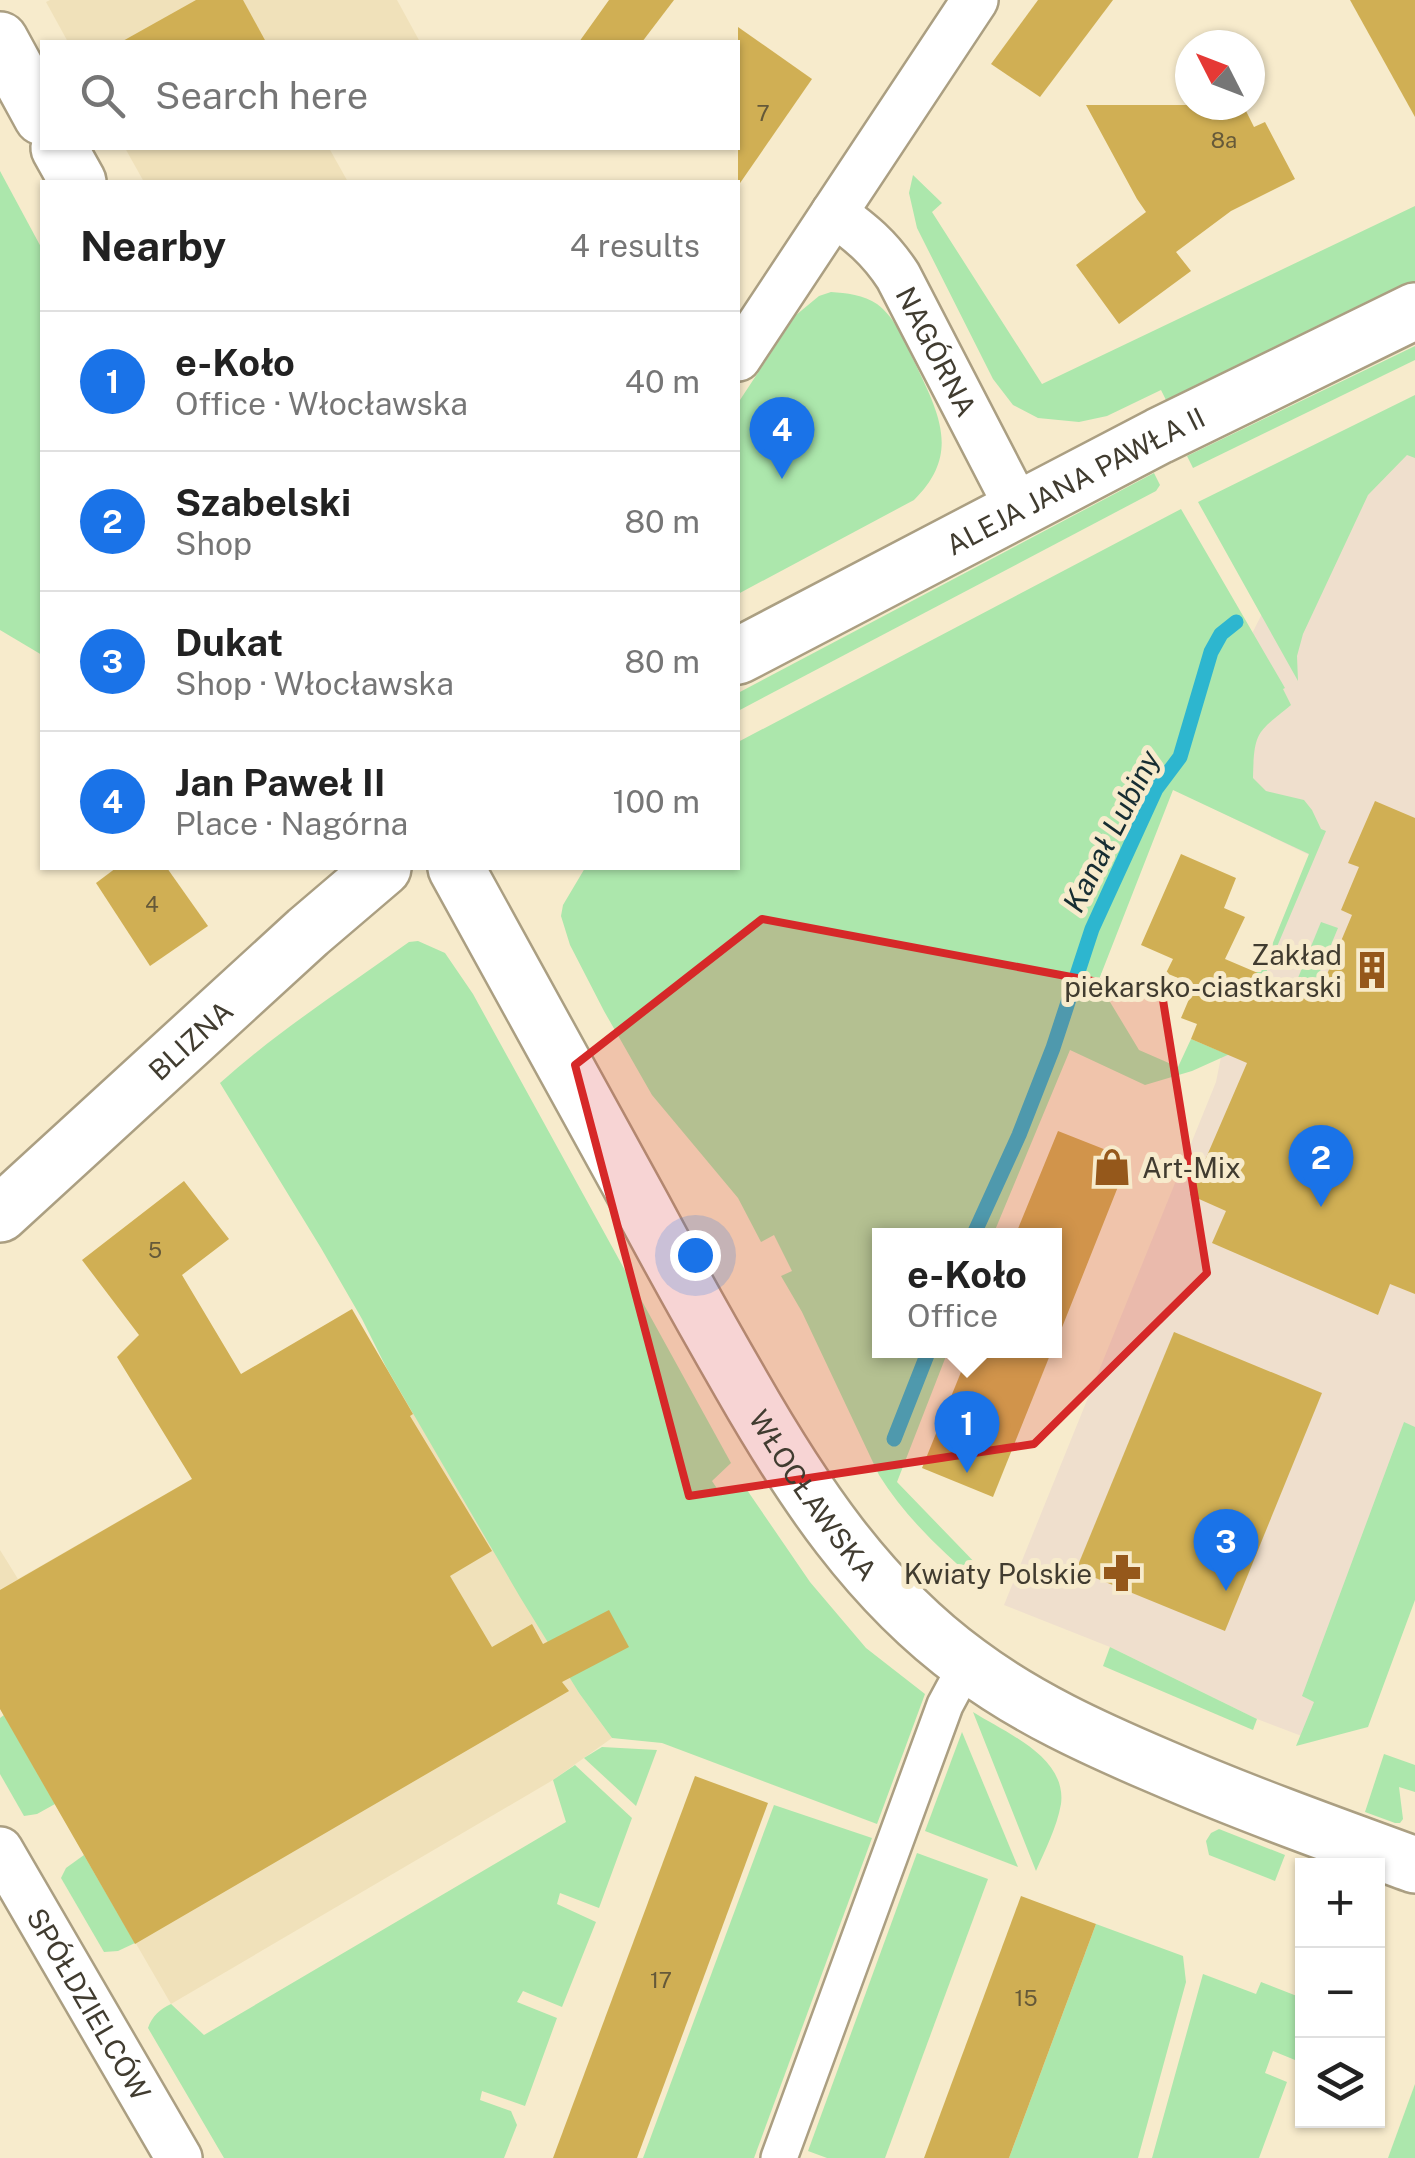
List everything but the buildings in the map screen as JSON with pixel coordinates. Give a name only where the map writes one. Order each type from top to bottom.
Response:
[{"type":"street","points":[[740,355],[975,0]]},
{"type":"street","points":[[0,40],[40,114]]},
{"type":"street","points":[[60,150],[77,180]]},
{"type":"street","name":"NAGÓRNA","points":[[834,213],[869,239],[898,276],[1018,508]]},
{"type":"street","name":"ALEJA JANA PAWŁA II","points":[[740,655],[1018,508],[1415,311]]},
{"type":"street","name":"BLIZNA","points":[[0,1214],[381,870]]},
{"type":"street","name":"WŁOCŁAWSKA","points":[[457,870],[778,1450],[837,1536],[869,1573],[928,1632],[967,1664],[1027,1703],[1112,1746],[1203,1785],[1415,1865]]},
{"type":"street","points":[[779,2158],[945,1705],[967,1664]]},
{"type":"street","name":"SPÓŁDZIELCÓW","points":[[0,1850],[179,2158]]},
{"type":"highlighted area","points":[[762,919],[1162,994],[1207,1273],[1034,1444],[689,1496],[575,1065]]},
{"type":"shaded area","points":[[397,0],[419,40],[67,40],[46,2]]},
{"type":"shaded area","points":[[126,150],[330,150],[347,180],[143,180]]},
{"type":"shaded area","points":[[1415,433],[1415,1456],[1307,1738],[1257,1719],[1110,1647],[1004,1605],[1216,1082],[1222,1052],[1256,972],[1261,972],[1309,855],[1173,789],[1267,604]]},
{"type":"shaded area","points":[[386,1367],[579,1693],[612,1738],[553,1780],[171,2004],[0,1709],[0,1550],[18,1579]]},
{"type":"green space","points":[[0,171],[40,245],[40,654],[0,630]]},
{"type":"green space","points":[[913,175],[942,203],[932,212],[1042,384],[1415,206],[1415,281],[1167,402],[1161,390],[1107,416],[1079,422],[1038,418],[1013,405],[993,379],[917,228],[909,193]]},
{"type":"green space","points":[[831,292],[872,301],[895,324],[938,417],[941,450],[937,466],[914,500],[740,593],[740,400],[796,315],[819,296]]},
{"type":"green space","points":[[1415,346],[1415,360],[1193,468],[1187,456]]},
{"type":"green space","points":[[1415,395],[1415,458],[1407,455],[1368,495],[1303,634],[1297,656],[1298,681],[1198,502]]},
{"type":"green space","points":[[1154,473],[1160,485],[1156,491],[740,710],[740,692]]},
{"type":"green space","points":[[1181,509],[1285,688],[1291,705],[1260,734],[1253,778],[1266,791],[1304,800],[1326,831],[1232,1053],[1192,1071],[1145,1085],[1070,1050],[996,1228],[872,1228],[872,1358],[945,1358],[897,1482],[982,1570],[977,1582],[912,1519],[879,1475],[781,1276],[792,1271],[774,1235],[761,1242],[738,1198],[652,1095],[570,945],[561,916],[563,905],[584,870],[740,870],[740,741]],"holes":[[[1173,790],[1309,854],[1261,972],[1256,972],[1222,1052],[1191,1039],[1178,1067],[1139,1050],[1098,982]]]},
{"type":"green space","points":[[1321,922],[1338,928],[1296,1029],[1286,1007]]},
{"type":"green space","points":[[418,941],[445,953],[473,994],[731,1463],[712,1481],[718,1490],[732,1486],[747,1490],[810,1582],[866,1648],[925,1694],[877,1824],[662,1743],[612,1738],[579,1693],[520,1597],[321,1248],[220,1083],[313,1010],[409,942]]},
{"type":"green space","points":[[1404,1422],[1415,1427],[1415,1600],[1368,1727],[1296,1746],[1314,1702],[1302,1696]]},
{"type":"green space","points":[[1110,1647],[1257,1719],[1253,1730],[1103,1666]]},
{"type":"green space","points":[[973,1712],[1032,1748],[1054,1773],[1060,1787],[1057,1821],[1036,1871]]},
{"type":"green space","points":[[4,1715],[55,1804],[37,1814],[24,1816],[0,1774],[0,1718]]},
{"type":"green space","points":[[962,1732],[1018,1867],[925,1831]]},
{"type":"green space","points":[[602,1747],[657,1750],[636,1806],[584,1758]]},
{"type":"green space","points":[[1384,1754],[1415,1765],[1415,1792],[1399,1787],[1403,1819],[1400,1823],[1365,1812]]},
{"type":"green space","points":[[575,1765],[632,1818],[599,1908],[560,1893],[557,1904],[596,1922],[562,2007],[523,1991],[517,2002],[557,2018],[525,2106],[482,2091],[480,2100],[511,2111],[517,2125],[504,2158],[224,2158],[148,2028],[157,2013],[171,2004],[204,2035],[566,1822],[553,1780]]},
{"type":"green space","points":[[774,1805],[872,1838],[754,2158],[643,2158]]},
{"type":"green space","points":[[1219,1829],[1285,1855],[1275,1881],[1209,1855],[1206,1841]]},
{"type":"green space","points":[[917,1853],[988,1879],[885,2158],[827,2158],[808,2151]]},
{"type":"green space","points":[[84,1855],[135,1943],[118,1951],[104,1952],[61,1878],[66,1868]]},
{"type":"green space","points":[[1096,1924],[1183,1956],[1186,1982],[1138,2158],[1009,2158]]},
{"type":"green space","points":[[1203,1974],[1256,1994],[1261,1982],[1295,1995],[1295,2060],[1273,2051],[1265,2073],[1287,2082],[1259,2158],[1152,2158]]},
{"type":"green space","points":[[1415,2084],[1415,2158],[1388,2158]]},
{"type":"waterway","name":"Kanał Lubiny","points":[[977,1228],[1053,1048],[1092,929],[1156,789],[1180,757],[1211,652],[1221,634],[1236,622]]},
{"type":"waterway","name":"Kanał Lubiny","points":[[894,1439],[926,1358]]},
{"type":"place","name":"Jan Paweł II","points":[[782,479]]},
{"type":"place","name":"Zakład piekarsko-ciastkarski","points":[[1372,970]]},
{"type":"place","name":"Art-Mix","points":[[1112,1167]]},
{"type":"place","name":"Szabelski","points":[[1321,1207]]},
{"type":"place","name":"e-Koło","points":[[967,1473]]},
{"type":"place","name":"Kwiaty Polskie","points":[[1122,1573]]},
{"type":"place","name":"Dukat","points":[[1226,1591]]}]
